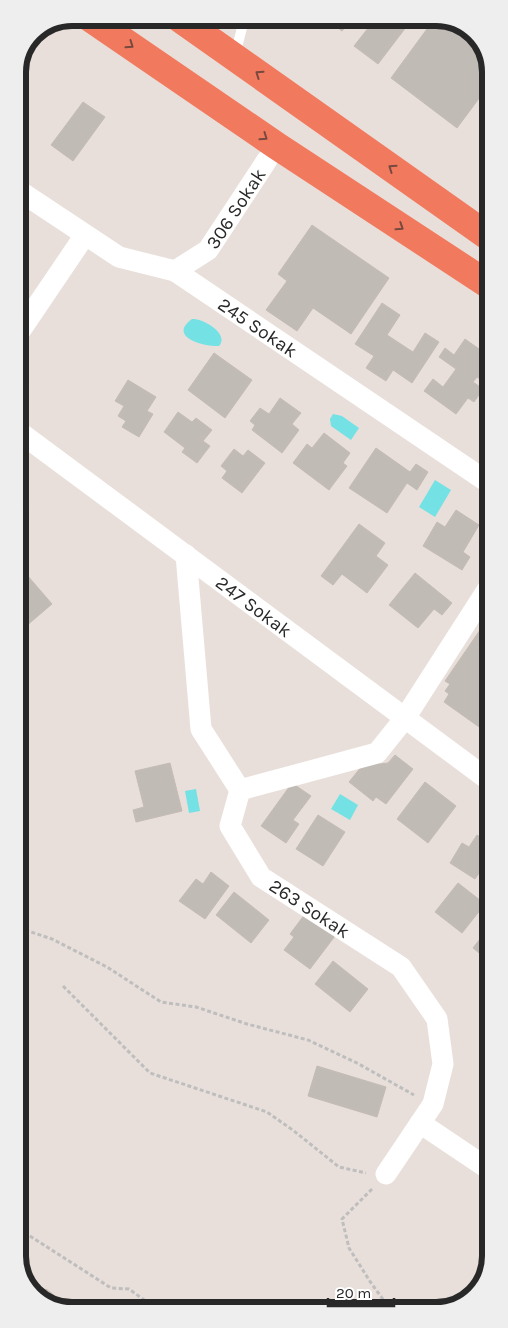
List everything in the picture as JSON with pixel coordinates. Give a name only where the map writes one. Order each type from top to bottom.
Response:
[{"type":"highway","points":[[102,26],[276,146],[482,280]]},
{"type":"highway","points":[[196,26],[221,38],[482,231]]},
{"type":"street","name":"306 Sokak","points":[[175,271],[208,250],[267,160]]},
{"type":"street","name":"245 Sokak","points":[[26,195],[118,257],[175,271],[482,478]]},
{"type":"street","points":[[26,322],[85,234]]},
{"type":"street","name":"247 Sokak","points":[[26,437],[482,775]]},
{"type":"street","points":[[186,555],[201,729],[240,790],[377,753],[406,718],[482,598]]},
{"type":"street","name":"263 Sokak","points":[[240,790],[230,826],[261,877],[401,967],[437,1019],[443,1064],[433,1104],[386,1174]]},
{"type":"street","points":[[420,1123],[482,1165]]},
{"type":"lane","points":[[221,38],[240,26]]},
{"type":"path","points":[[26,931],[52,940],[107,967],[161,1002],[196,1007],[247,1024],[308,1040],[357,1063],[433,1104]]},
{"type":"path","points":[[64,986],[150,1073],[267,1112],[294,1130],[340,1167],[365,1173],[386,1174]]},
{"type":"path","points":[[385,1302],[349,1248],[342,1219],[386,1174]]},
{"type":"path","points":[[26,1233],[111,1288],[129,1289],[147,1302]]},
{"type":"water","points":[[192,319],[208,324],[218,332],[221,337],[219,346],[197,343],[186,336],[184,331],[185,325]]},
{"type":"water","points":[[333,414],[342,416],[359,428],[351,440],[331,426],[330,419]]},
{"type":"water","points":[[435,480],[451,490],[435,517],[419,507]]},
{"type":"water","points":[[196,789],[200,811],[189,813],[185,791]]},
{"type":"water","points":[[340,794],[358,805],[350,820],[331,809]]},
{"type":"building","points":[[335,26],[346,26],[342,31]]},
{"type":"building","points":[[370,26],[407,26],[378,64],[354,46]]},
{"type":"building","points":[[429,26],[439,26],[459,32],[474,46],[480,60],[482,72],[482,94],[457,128],[391,78]]},
{"type":"building","points":[[83,102],[105,117],[73,161],[51,145]]},
{"type":"building","points":[[312,225],[389,278],[351,334],[313,308],[297,331],[266,310],[287,281],[278,274]]},
{"type":"building","points":[[382,303],[400,315],[387,335],[413,352],[425,333],[439,342],[412,383],[393,370],[386,381],[366,368],[374,356],[355,344]]},
{"type":"building","points":[[465,339],[482,351],[482,380],[477,377],[473,382],[482,388],[482,390],[474,402],[468,398],[456,414],[424,391],[433,379],[443,387],[456,369],[439,357],[445,348],[454,355]]},
{"type":"building","points":[[214,353],[252,380],[225,418],[188,390]]},
{"type":"building","points":[[128,380],[156,397],[147,411],[153,414],[139,437],[122,427],[126,421],[118,416],[124,406],[115,401]]},
{"type":"building","points":[[280,398],[301,413],[292,424],[299,430],[282,453],[252,430],[255,425],[250,421],[260,408],[269,414]]},
{"type":"building","points":[[178,412],[192,422],[196,418],[212,430],[203,441],[210,446],[197,463],[182,452],[185,448],[164,432]]},
{"type":"building","points":[[324,433],[350,453],[343,463],[347,466],[329,490],[293,463],[307,444],[312,448]]},
{"type":"building","points":[[376,448],[410,472],[416,464],[428,472],[417,490],[407,483],[387,513],[349,488]]},
{"type":"building","points":[[234,449],[243,456],[248,450],[265,463],[242,493],[222,478],[227,471],[221,466]]},
{"type":"building","points":[[456,510],[479,525],[463,552],[470,557],[462,570],[423,546],[437,522],[445,527]]},
{"type":"building","points":[[359,524],[385,543],[376,556],[388,565],[367,593],[342,574],[333,585],[321,576]]},
{"type":"building","points":[[415,573],[452,603],[442,615],[434,609],[418,628],[389,605]]},
{"type":"building","points":[[26,576],[52,604],[26,626]]},
{"type":"building","points":[[482,627],[482,729],[444,702],[449,694],[445,691],[450,684],[445,681]]},
{"type":"building","points":[[395,755],[413,769],[386,804],[376,797],[373,801],[349,782],[370,756],[380,764],[388,763]]},
{"type":"building","points":[[170,763],[182,811],[136,822],[133,810],[144,807],[135,771]]},
{"type":"building","points":[[425,782],[456,806],[428,843],[397,819]]},
{"type":"building","points":[[292,783],[311,796],[293,820],[299,824],[286,843],[261,826]]},
{"type":"building","points":[[318,815],[345,832],[323,866],[296,849]]},
{"type":"building","points":[[477,835],[482,838],[482,869],[475,879],[450,863],[462,843],[469,847]]},
{"type":"building","points":[[211,872],[229,886],[205,919],[179,901],[196,879],[203,884]]},
{"type":"building","points":[[458,883],[482,902],[482,908],[462,933],[435,912]]},
{"type":"building","points":[[234,892],[269,920],[251,943],[216,915]]},
{"type":"building","points":[[305,914],[335,936],[310,969],[284,950],[294,937],[290,934]]},
{"type":"building","points":[[482,936],[482,955],[473,948]]},
{"type":"building","points":[[333,961],[368,989],[350,1012],[315,984]]},
{"type":"building","points":[[317,1066],[386,1087],[377,1117],[308,1096]]},
{"type":"building","points":[[46,1289],[61,1300],[54,1298],[44,1292]]}]
